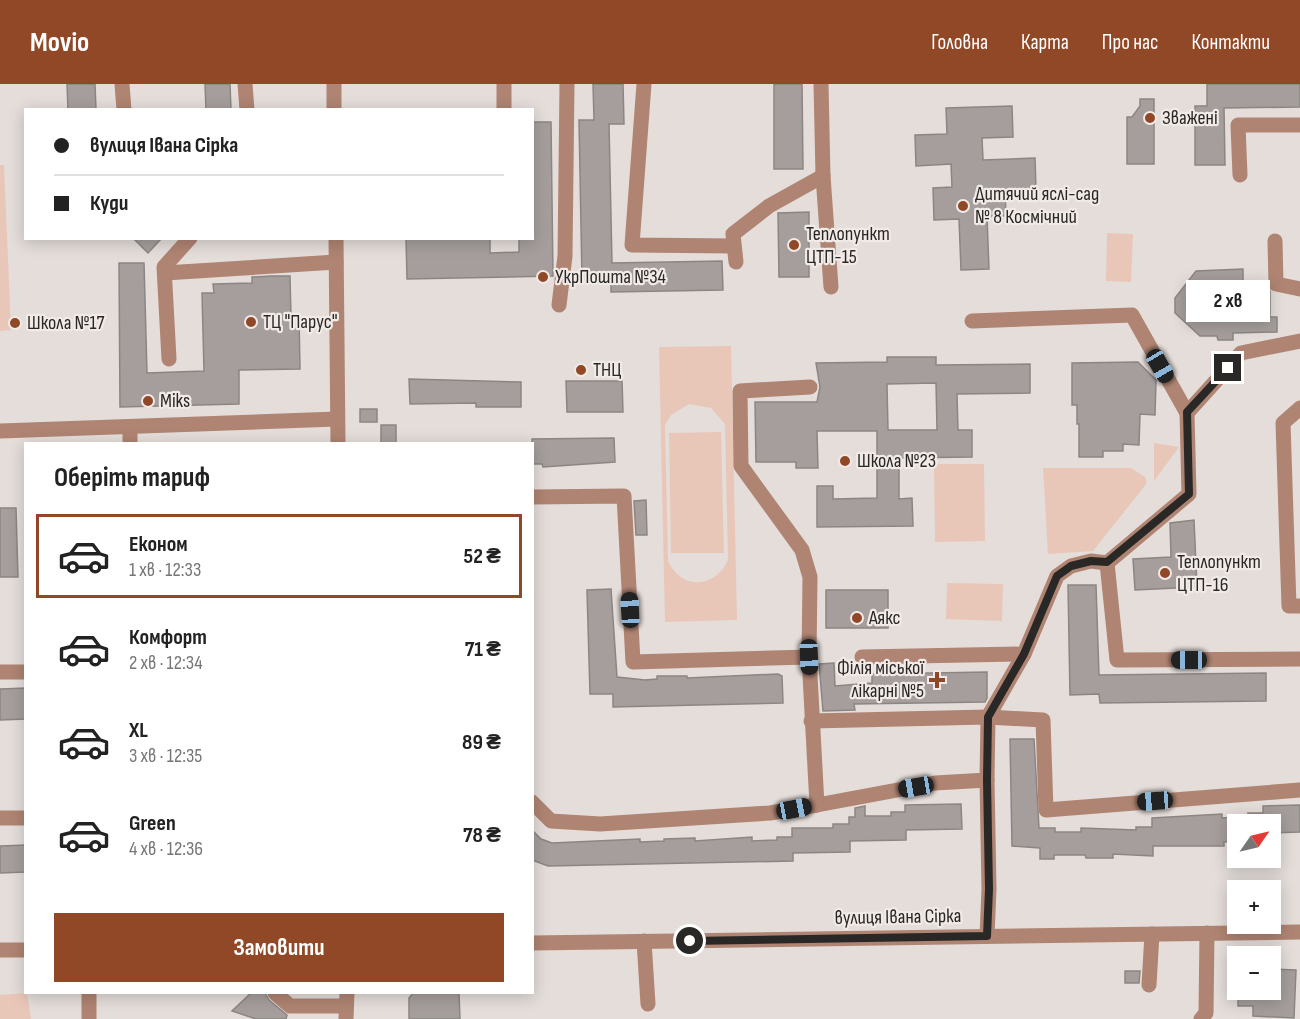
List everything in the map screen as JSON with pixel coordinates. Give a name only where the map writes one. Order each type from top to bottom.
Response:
[{"type":"street","points":[[122,84],[124,108]]},
{"type":"street","points":[[245,84],[247,108]]},
{"type":"street","points":[[334,84],[334,108]]},
{"type":"street","points":[[504,84],[504,108]]},
{"type":"street","points":[[559,305],[565,256],[567,84]]},
{"type":"street","points":[[644,84],[632,245],[733,246]]},
{"type":"street","points":[[821,84],[823,176],[831,287]]},
{"type":"street","points":[[1240,176],[1238,125],[1300,125]]},
{"type":"street","points":[[736,262],[733,234],[769,206],[823,176]]},
{"type":"street","points":[[169,359],[164,267],[188,240]]},
{"type":"street","points":[[336,240],[338,442]]},
{"type":"street","points":[[1275,241],[1276,284],[1300,289]]},
{"type":"street","points":[[165,273],[336,262]]},
{"type":"street","points":[[972,321],[1132,315],[1187,412],[1189,494],[1107,562],[1091,561],[1071,566],[1057,576],[1024,654],[988,717],[987,936]]},
{"type":"street","points":[[1187,412],[1241,353],[1300,341]]},
{"type":"street","points":[[810,387],[740,391],[741,466],[802,550],[810,577],[809,657],[817,805]]},
{"type":"street","points":[[1300,407],[1283,423],[1289,606],[1300,606]]},
{"type":"street","points":[[0,431],[337,419]]},
{"type":"street","points":[[130,427],[130,442]]},
{"type":"street","points":[[534,497],[624,496],[633,662],[809,657]]},
{"type":"street","points":[[1107,562],[1118,660],[1300,659]]},
{"type":"street","points":[[862,657],[1024,654]]},
{"type":"street","points":[[0,672],[24,672]]},
{"type":"street","points":[[811,721],[988,717],[1042,720],[1046,810],[1300,790]]},
{"type":"street","points":[[534,804],[551,821],[600,824],[770,813],[935,783],[987,780]]},
{"type":"street","points":[[0,818],[24,818]]},
{"type":"street","name":"вулиця Івана Сірка","points":[[534,943],[1300,932]]},
{"type":"street","points":[[1201,1019],[1206,1013],[1207,933]]},
{"type":"street","points":[[1149,985],[1152,934]]},
{"type":"street","points":[[644,941],[648,1004]]},
{"type":"street","points":[[0,950],[24,950]]},
{"type":"street","points":[[88,994],[89,1019]]},
{"type":"street","points":[[275,994],[290,1006],[346,1006]]},
{"type":"shaded area","points":[[0,165],[4,165],[11,330],[0,331]]},
{"type":"shaded area","points":[[1107,233],[1133,234],[1131,282],[1106,281]]},
{"type":"shaded area","points":[[731,346],[737,620],[665,622],[659,347]],"holes":[[[689,404],[711,408],[725,424],[728,560],[715,576],[707,581],[698,582],[681,577],[668,561],[665,425],[671,415]]]},
{"type":"shaded area","points":[[721,432],[724,553],[671,553],[669,433]]},
{"type":"shaded area","points":[[1154,443],[1179,447],[1154,481]]},
{"type":"shaded area","points":[[934,464],[984,464],[985,541],[935,542]]},
{"type":"shaded area","points":[[1043,468],[1131,468],[1145,477],[1147,483],[1093,551],[1048,554]]},
{"type":"shaded area","points":[[947,583],[1003,584],[1002,621],[946,619]]},
{"type":"shaded area","points":[[27,994],[31,1019],[0,1019],[0,995]]},
{"type":"building","points":[[67,84],[95,84],[96,108],[68,108]]},
{"type":"building","points":[[205,84],[230,84],[231,108],[206,108]]},
{"type":"building","points":[[593,84],[623,84],[624,124],[609,124],[612,263],[722,261],[723,290],[611,292],[611,279],[582,280],[579,120],[594,120]]},
{"type":"building","points":[[774,84],[802,84],[803,169],[774,169]]},
{"type":"building","points":[[1207,84],[1300,84],[1300,107],[1224,108],[1225,165],[1195,165],[1195,106],[1207,106]]},
{"type":"building","points":[[1140,99],[1154,99],[1154,164],[1127,164],[1127,117],[1132,117],[1140,106]]},
{"type":"building","points":[[1012,106],[1013,137],[982,138],[983,160],[1035,158],[1036,189],[1005,190],[1006,216],[987,216],[989,269],[961,270],[959,219],[934,220],[933,188],[952,187],[951,164],[916,166],[915,135],[947,134],[946,108]]},
{"type":"building","points":[[534,122],[551,122],[553,276],[407,279],[406,240],[490,240],[490,253],[519,252],[519,240],[534,240]]},
{"type":"building","name":"Теплопункт ЦТП-15","points":[[809,212],[809,277],[779,277],[778,213]]},
{"type":"building","points":[[135,240],[160,240],[148,253]]},
{"type":"building","points":[[119,263],[144,263],[147,373],[204,371],[202,293],[214,293],[213,284],[252,283],[252,277],[271,276],[290,276],[291,317],[299,316],[300,369],[239,370],[239,404],[120,407]]},
{"type":"building","points":[[1243,269],[1243,287],[1262,287],[1262,290],[1270,291],[1270,317],[1277,317],[1277,332],[1233,333],[1233,340],[1218,340],[1217,336],[1200,336],[1175,313],[1175,298],[1196,271]]},
{"type":"building","points":[[887,357],[936,357],[936,365],[1030,364],[1030,393],[957,394],[958,430],[972,430],[972,457],[899,458],[899,499],[912,498],[913,526],[817,527],[817,486],[833,486],[833,499],[877,498],[877,431],[817,431],[818,468],[796,468],[796,462],[756,462],[755,402],[817,402],[820,387],[816,363],[887,362]],"holes":[[[936,383],[937,430],[888,430],[887,384]]]},
{"type":"building","points":[[1138,362],[1156,380],[1155,415],[1140,414],[1139,445],[1123,444],[1123,451],[1103,451],[1103,457],[1079,457],[1077,405],[1072,405],[1072,363]]},
{"type":"building","points":[[409,379],[521,382],[521,407],[476,407],[476,403],[410,404]]},
{"type":"building","points":[[566,381],[622,381],[623,412],[567,412]]},
{"type":"building","points":[[360,409],[377,409],[377,422],[360,422]]},
{"type":"building","points":[[381,425],[396,425],[396,442],[381,442]]},
{"type":"building","points":[[614,438],[615,462],[543,467],[542,464],[534,464],[532,439]]},
{"type":"building","points":[[646,500],[647,535],[636,535],[634,501]]},
{"type":"building","points":[[0,508],[16,508],[18,577],[0,577]]},
{"type":"building","name":"Теплопункт ЦТП-16","points":[[1194,520],[1197,587],[1135,590],[1133,559],[1171,557],[1170,523]]},
{"type":"building","points":[[1068,585],[1096,585],[1099,675],[1266,673],[1266,701],[1100,703],[1099,694],[1070,695]]},
{"type":"building","points":[[611,589],[617,677],[645,680],[657,679],[657,676],[687,676],[687,678],[778,674],[782,676],[783,703],[613,707],[613,694],[590,694],[587,590]]},
{"type":"building","name":"Аякс","points":[[826,590],[888,590],[888,628],[826,628]]},
{"type":"building","points":[[834,663],[835,686],[872,683],[872,674],[987,672],[987,698],[985,702],[854,704],[855,710],[823,711],[819,664]]},
{"type":"building","points":[[24,688],[24,719],[0,720],[0,689]]},
{"type":"building","points":[[1010,739],[1034,739],[1039,828],[1055,828],[1055,832],[1081,832],[1081,828],[1136,830],[1136,827],[1152,827],[1152,818],[1222,814],[1222,818],[1227,818],[1227,842],[1224,842],[1224,846],[1153,846],[1153,856],[1113,854],[1113,858],[1086,858],[1085,855],[1054,855],[1054,859],[1040,859],[1040,848],[1012,846]]},
{"type":"building","points":[[961,804],[962,829],[906,830],[906,840],[850,841],[850,852],[793,853],[793,861],[548,866],[534,861],[534,832],[541,839],[552,843],[640,839],[640,842],[695,838],[695,841],[752,837],[752,841],[777,840],[777,837],[792,837],[792,828],[833,828],[833,824],[849,824],[849,817],[855,817],[855,808],[865,806],[865,816],[891,816],[891,812],[905,812],[905,805]]},
{"type":"building","points":[[1300,805],[1300,832],[1281,833],[1281,814],[1248,814],[1263,813],[1263,806]]},
{"type":"building","points":[[24,845],[24,872],[0,873],[0,846]]},
{"type":"building","points":[[1281,969],[1296,970],[1294,1018],[1253,1016],[1253,1006],[1238,1006],[1238,1000],[1281,1000]]},
{"type":"building","points":[[1125,971],[1140,971],[1139,983],[1125,983]]},
{"type":"building","points":[[250,994],[266,994],[269,1000],[287,1015],[286,1019],[256,1019],[232,1011]]},
{"type":"building","points":[[412,994],[459,994],[460,1019],[409,1019],[409,998]]},
{"type":"place","name":"Зважені","points":[[1150,118]]},
{"type":"place","name":"Дитячий яслі-сад № 8 Космічний","points":[[963,206]]},
{"type":"place","name":"Теплопункт ЦТП-15","points":[[794,245]]},
{"type":"place","name":"УкрПошта №34","points":[[543,277]]},
{"type":"place","name":"ТЦ \"Парус\"","points":[[251,322]]},
{"type":"place","name":"Школа №17","points":[[15,323]]},
{"type":"place","name":"ТНЦ","points":[[581,370]]},
{"type":"place","name":"Miks","points":[[148,401]]},
{"type":"place","name":"Школа №23","points":[[845,461]]},
{"type":"place","name":"Теплопункт ЦТП-16","points":[[1165,573]]},
{"type":"place","name":"Аякс","points":[[857,618]]},
{"type":"place","name":"Філія міської лікарні №5","points":[[937,680]]},
{"type":"route","points":[[690,941],[987,936],[988,717],[1024,654],[1057,576],[1071,566],[1091,561],[1107,562],[1189,494],[1187,412],[1228,368]]}]
